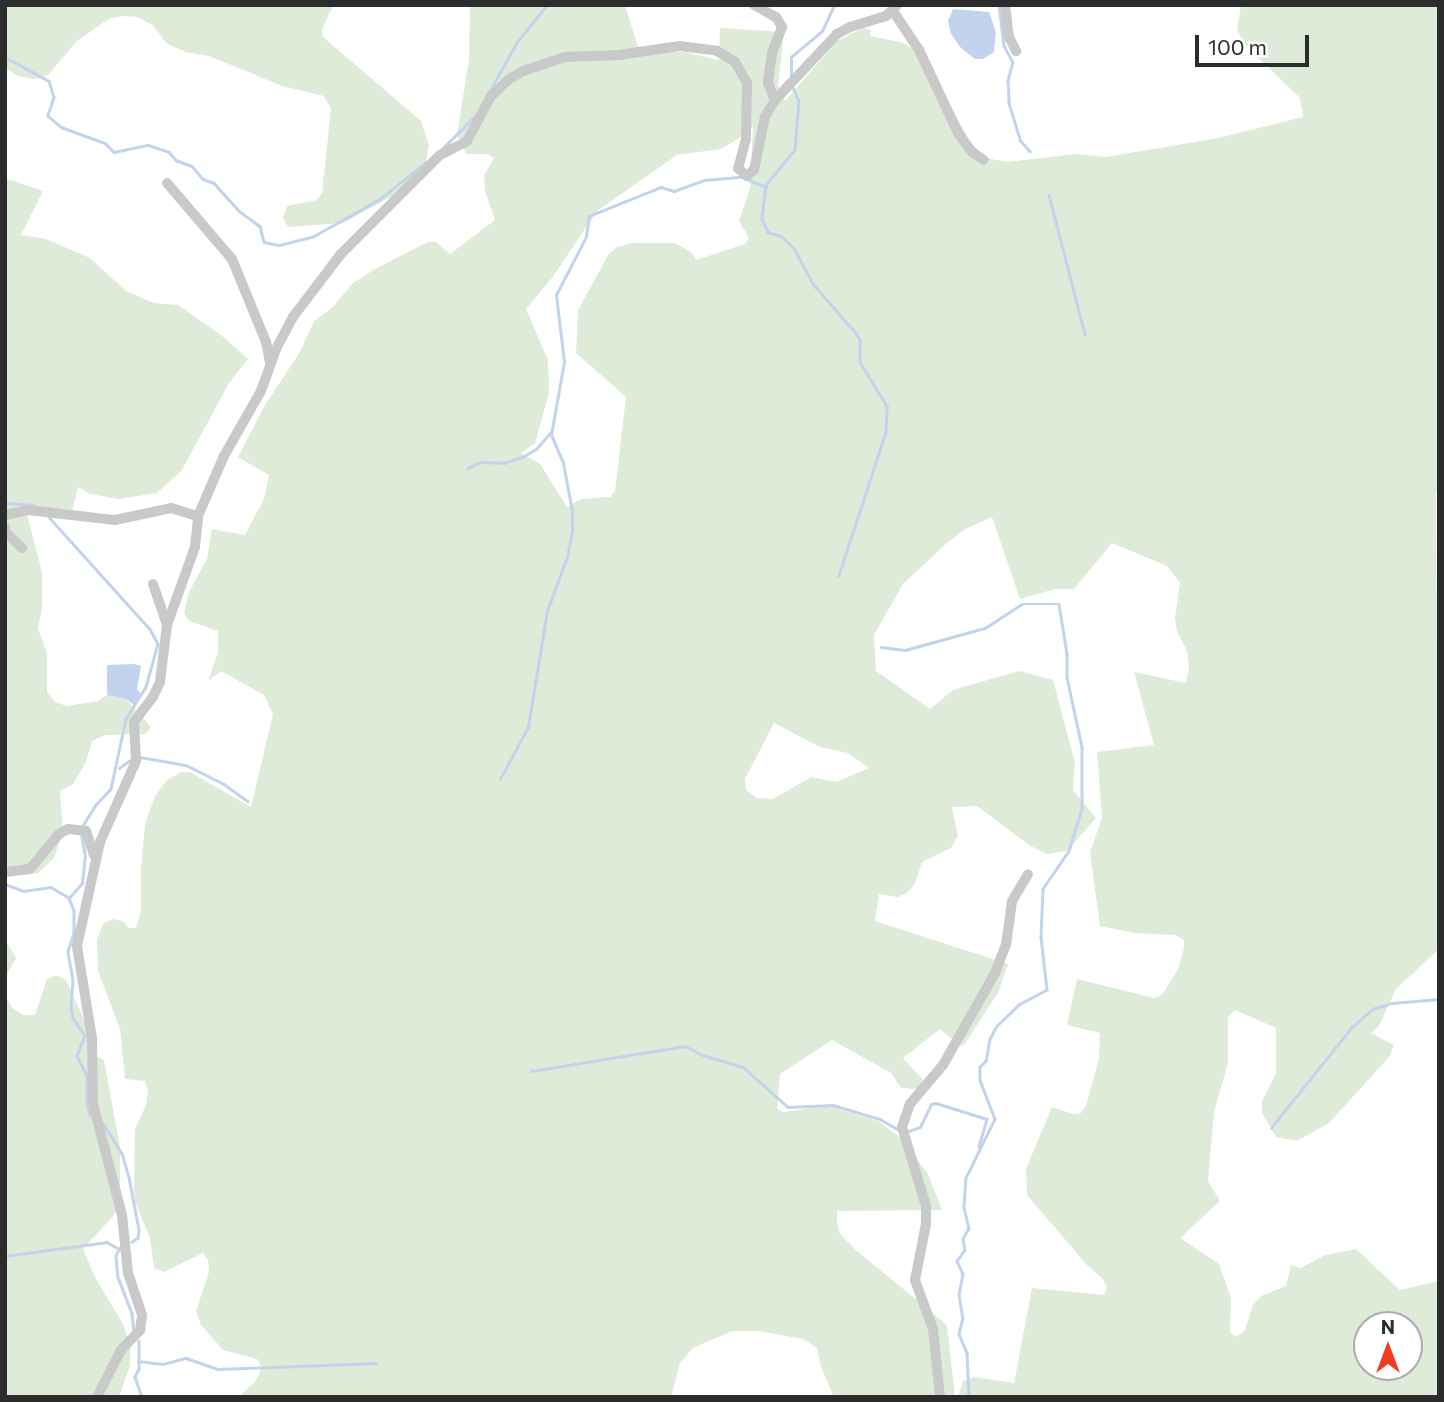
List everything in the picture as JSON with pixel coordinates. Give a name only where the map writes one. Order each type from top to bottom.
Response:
[{"type":"street","points":[[754,5],[776,17],[782,27],[772,53],[768,83],[775,100]]},
{"type":"street","points":[[1005,5],[1009,37],[1016,51]]},
{"type":"street","points":[[97,1397],[121,1350],[140,1330],[142,1315],[128,1273],[126,1239],[111,1164],[96,1121],[92,1038],[77,946],[89,903],[94,858],[108,819],[136,761],[134,722],[160,682],[167,625],[195,547],[198,516],[224,456],[261,391],[270,362],[297,310],[340,255],[434,161],[467,141],[491,96],[508,80],[523,71],[565,57],[620,55],[679,46],[717,51],[735,62],[747,83],[746,139],[738,168],[747,176],[754,170],[765,117],[775,100],[843,30],[895,8],[919,50],[958,134],[972,152],[984,160]]},
{"type":"street","points":[[167,183],[232,259],[251,302],[270,362]]},
{"type":"street","points":[[5,515],[28,510],[115,520],[171,508],[198,516]]},
{"type":"street","points":[[5,527],[6,533],[22,548]]},
{"type":"street","points":[[153,584],[167,625]]},
{"type":"street","points":[[5,872],[30,869],[64,830],[93,830],[108,819]]},
{"type":"street","points":[[86,831],[94,858]]},
{"type":"street","points":[[940,1397],[933,1329],[915,1280],[926,1224],[926,1206],[902,1127],[910,1104],[943,1065],[995,973],[1006,944],[1012,901],[1028,874]]},
{"type":"green space","points":[[5,5],[333,5],[322,30],[323,37],[421,121],[429,145],[426,162],[405,189],[343,223],[288,227],[283,218],[287,206],[317,200],[322,193],[331,109],[324,96],[282,86],[209,56],[185,52],[166,43],[153,25],[137,17],[124,16],[110,18],[77,41],[48,75],[34,79],[18,76],[5,68]]},
{"type":"green space","points":[[470,5],[625,5],[639,50],[684,52],[719,60],[720,28],[784,32],[778,85],[785,101],[837,41],[863,28],[871,30],[870,36],[904,43],[923,57],[971,143],[986,158],[1007,162],[1075,154],[1106,157],[1218,138],[1303,117],[1300,98],[1246,46],[1237,30],[1241,5],[1439,5],[1439,489],[1436,493],[1439,949],[1396,989],[1379,1026],[1371,1033],[1394,1045],[1390,1056],[1329,1123],[1297,1141],[1276,1137],[1262,1113],[1262,1101],[1276,1073],[1276,1028],[1235,1010],[1228,1017],[1228,1063],[1214,1112],[1208,1181],[1220,1201],[1180,1238],[1219,1264],[1231,1298],[1230,1332],[1236,1337],[1245,1330],[1253,1305],[1261,1296],[1286,1286],[1291,1265],[1301,1268],[1325,1255],[1356,1249],[1400,1290],[1439,1281],[1439,1397],[958,1397],[963,1381],[974,1377],[1014,1383],[1032,1288],[1104,1295],[1107,1287],[1101,1277],[1087,1265],[1027,1195],[1026,1169],[1052,1107],[1073,1114],[1081,1113],[1086,1106],[1099,1058],[1100,1033],[1067,1025],[1077,979],[1154,998],[1162,995],[1178,969],[1184,948],[1184,940],[1175,935],[1135,933],[1100,926],[1090,852],[1102,818],[1097,752],[1154,745],[1134,672],[1186,683],[1189,667],[1187,651],[1177,631],[1175,618],[1180,583],[1167,566],[1112,543],[1074,589],[1055,589],[1020,599],[992,517],[965,529],[903,584],[874,635],[876,671],[930,709],[953,690],[1019,671],[1053,680],[1075,763],[1073,790],[1096,818],[1067,851],[1047,854],[1029,845],[977,806],[952,807],[958,836],[951,848],[922,862],[915,883],[906,894],[897,897],[879,894],[875,921],[1008,964],[998,993],[964,1045],[960,1046],[940,1029],[903,1058],[923,1080],[917,1089],[901,1088],[891,1073],[832,1040],[780,1074],[777,1109],[783,1112],[829,1106],[878,1121],[900,1137],[928,1174],[942,1210],[837,1211],[837,1222],[840,1234],[856,1250],[947,1325],[955,1397],[834,1397],[821,1367],[817,1348],[803,1339],[758,1331],[732,1331],[693,1348],[680,1363],[671,1397],[238,1397],[255,1382],[262,1368],[257,1359],[223,1350],[201,1325],[196,1311],[209,1272],[208,1260],[203,1253],[164,1272],[154,1268],[150,1238],[135,1202],[134,1190],[135,1129],[146,1105],[148,1092],[145,1081],[125,1079],[120,1029],[98,971],[97,940],[103,924],[112,919],[123,921],[129,928],[136,928],[141,911],[145,824],[155,796],[167,780],[181,772],[190,772],[251,807],[273,714],[264,695],[221,671],[208,681],[218,653],[218,631],[189,621],[184,614],[189,592],[207,559],[212,529],[245,535],[264,499],[269,475],[238,457],[265,405],[300,352],[314,321],[333,307],[353,283],[375,269],[428,242],[436,242],[450,254],[495,220],[485,191],[484,175],[494,158],[488,154],[466,154],[457,135],[469,59]],"holes":[[[753,126],[750,188],[739,221],[749,238],[745,244],[696,260],[692,253],[675,243],[632,243],[617,247],[608,255],[578,310],[576,353],[626,397],[615,491],[610,497],[581,499],[567,507],[540,464],[521,453],[535,443],[549,393],[548,360],[526,309],[552,278],[597,211],[677,155],[721,149],[746,134]],[[774,723],[820,747],[848,753],[869,768],[836,782],[811,777],[773,799],[757,798],[746,790],[745,779]]]},
{"type":"green space","points":[[5,178],[43,191],[21,235],[46,239],[90,258],[126,291],[154,303],[178,305],[221,335],[248,359],[229,383],[182,470],[157,493],[119,499],[90,494],[78,487],[72,512],[27,514],[42,572],[42,607],[38,629],[47,653],[47,692],[55,702],[67,706],[98,701],[107,695],[126,699],[151,727],[146,734],[105,735],[92,741],[86,762],[73,784],[60,791],[63,831],[54,858],[37,874],[5,866]]},
{"type":"green space","points":[[5,939],[16,958],[5,978]]},
{"type":"green space","points":[[56,975],[66,980],[82,1015],[95,1056],[104,1060],[120,1147],[120,1202],[114,1215],[83,1249],[95,1277],[123,1324],[130,1344],[130,1365],[119,1397],[5,1397],[5,995],[12,1008],[23,1015],[35,1015],[47,979]]},
{"type":"water","points":[[953,9],[989,12],[996,32],[994,52],[983,59],[975,59],[961,48],[951,34],[948,21]]},
{"type":"water","points":[[107,665],[141,666],[137,689],[141,694],[134,705],[126,699],[107,695]]},
{"type":"waterway","points":[[490,90],[517,42],[547,5]]},
{"type":"waterway","points":[[791,77],[791,57],[822,31],[834,5]]},
{"type":"waterway","points":[[999,5],[1004,46],[1013,62],[1008,81],[1009,103],[1020,140],[1030,151]]},
{"type":"waterway","points":[[5,57],[49,81],[54,97],[48,116],[61,127],[105,143],[114,152],[148,145],[169,152],[176,160],[192,166],[203,179],[214,183],[239,211],[260,226],[264,242],[279,245],[312,237],[380,199],[426,162]]},
{"type":"waterway","points":[[793,87],[799,101],[795,150],[766,185],[762,219],[768,232],[781,236],[794,248],[813,284],[856,333],[860,340],[860,362],[887,406],[886,432],[839,576]]},
{"type":"waterway","points":[[442,149],[474,117]]},
{"type":"waterway","points":[[500,779],[528,727],[547,611],[567,557],[572,531],[572,511],[563,463],[551,435],[564,362],[556,295],[586,237],[589,216],[661,187],[674,191],[704,180],[741,177]]},
{"type":"waterway","points":[[747,179],[766,187]]},
{"type":"waterway","points":[[1049,195],[1085,334]]},
{"type":"waterway","points":[[468,468],[481,462],[504,463],[524,456],[536,449],[551,432]]},
{"type":"waterway","points":[[5,503],[33,505]]},
{"type":"waterway","points":[[49,517],[150,629],[158,644],[146,687],[126,719],[111,789],[96,805],[83,826]]},
{"type":"waterway","points":[[881,647],[905,650],[985,628],[1022,604],[1059,604],[1067,654],[1067,677],[1082,747],[1082,809],[1069,851],[1043,889],[1041,937],[1047,990],[1019,1005],[997,1026],[990,1039],[986,1061],[980,1067],[980,1080],[995,1119],[966,1178],[964,1207],[969,1228],[963,1239],[965,1250],[957,1261],[963,1274],[959,1294],[963,1318],[959,1334],[967,1353],[969,1397]]},
{"type":"waterway","points":[[140,757],[186,765],[224,784],[247,801]]},
{"type":"waterway","points":[[119,768],[132,759]]},
{"type":"waterway","points":[[69,898],[82,883],[85,856],[81,836]]},
{"type":"waterway","points":[[5,884],[23,891],[51,887],[69,898],[74,911],[74,933],[68,952],[73,980],[71,1009],[73,1018],[85,1036],[77,1056],[87,1076],[90,1115]]},
{"type":"waterway","points":[[1271,1128],[1352,1027],[1373,1009],[1392,1003],[1439,999]]},
{"type":"waterway","points":[[531,1071],[685,1046],[703,1055],[743,1067],[788,1107],[833,1105],[880,1119],[899,1130]]},
{"type":"waterway","points":[[906,1132],[920,1127],[931,1104],[936,1103],[987,1119],[979,1147]]},
{"type":"waterway","points":[[103,1123],[122,1153],[129,1177],[139,1230],[138,1238],[132,1242]]},
{"type":"waterway","points":[[5,1256],[107,1242],[119,1249]]},
{"type":"waterway","points":[[120,1248],[116,1256],[118,1277],[132,1314],[134,1332]]},
{"type":"waterway","points":[[139,1341],[139,1369],[135,1377],[142,1397]]},
{"type":"waterway","points":[[138,1361],[163,1364],[186,1358],[218,1369],[376,1363]]}]
